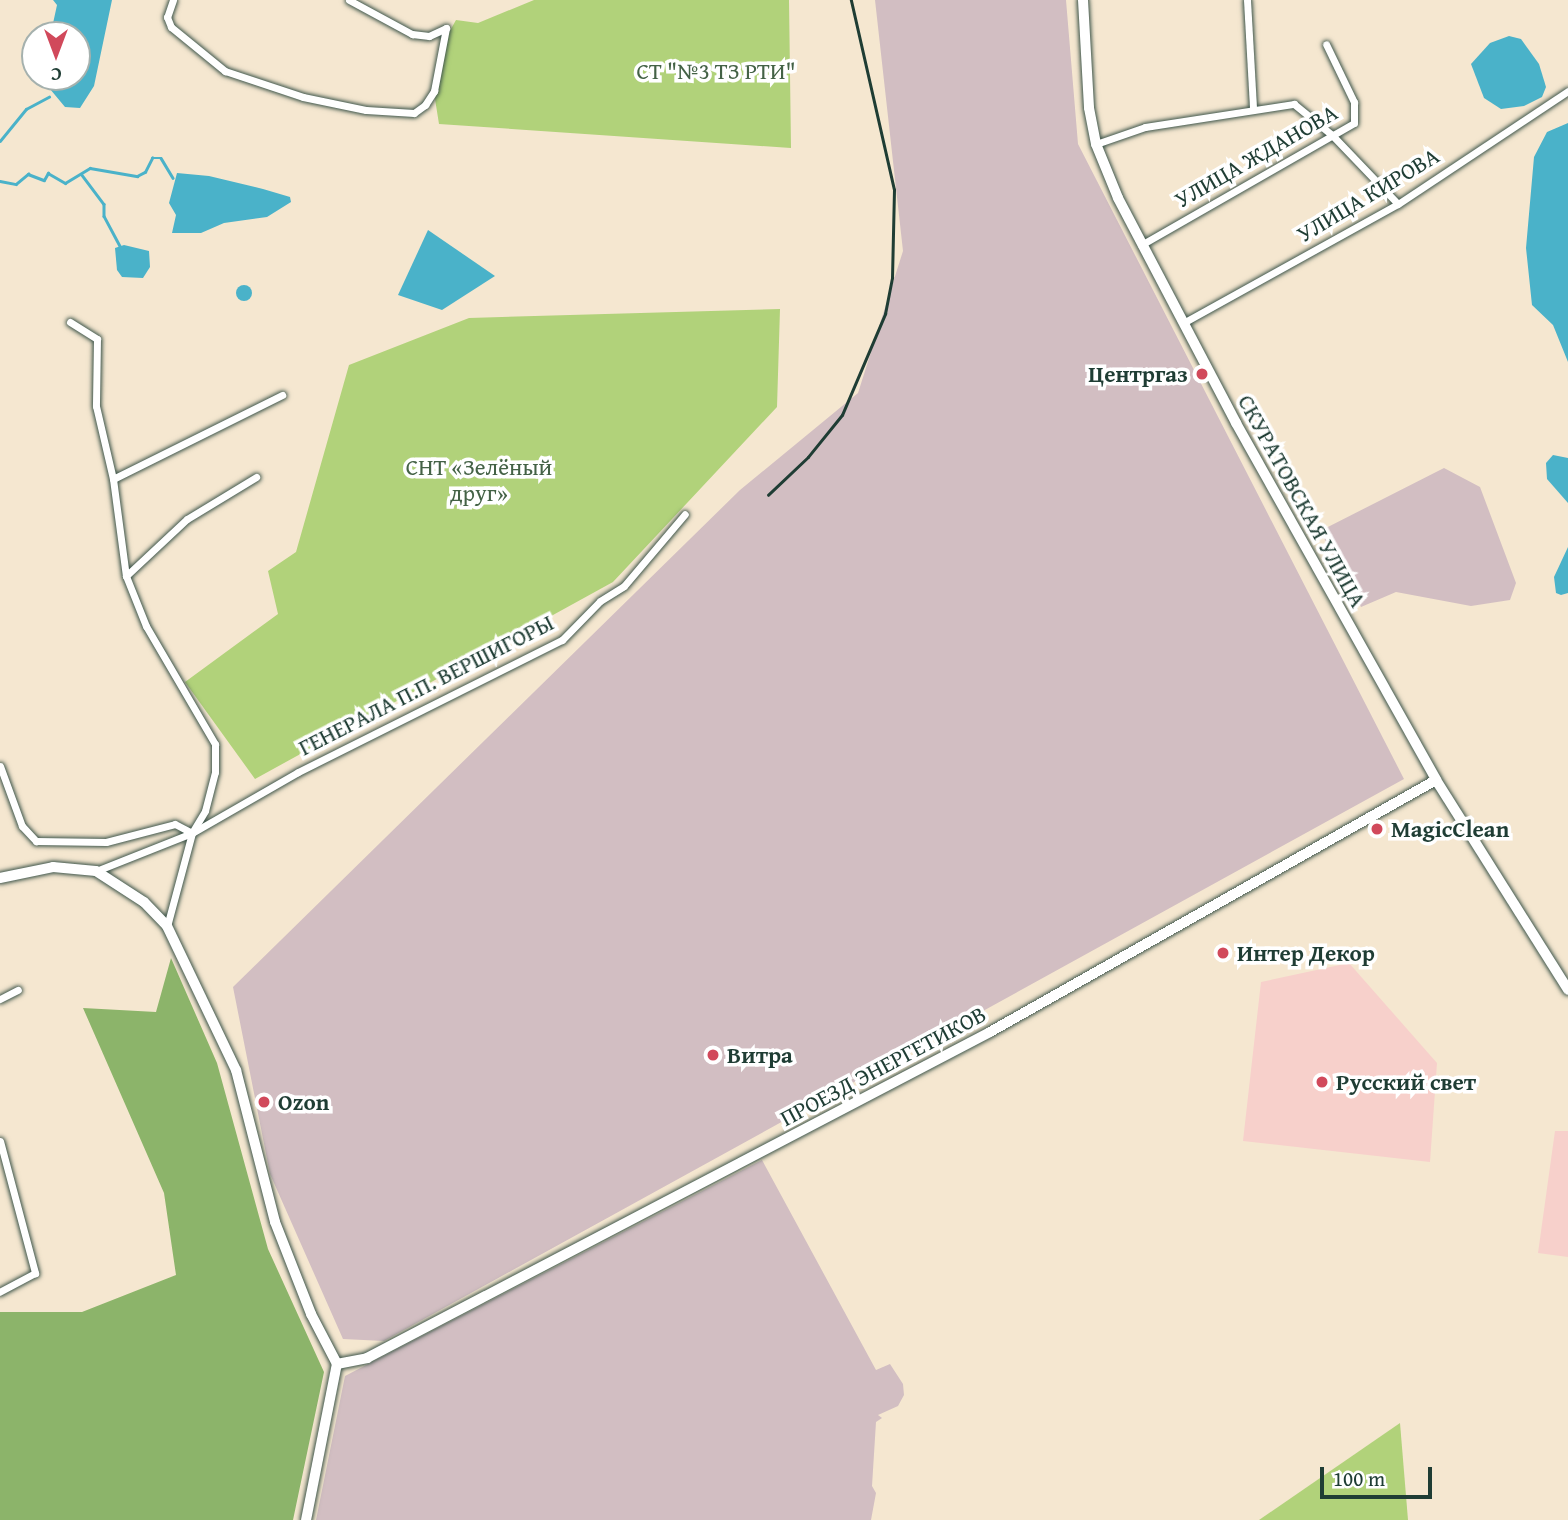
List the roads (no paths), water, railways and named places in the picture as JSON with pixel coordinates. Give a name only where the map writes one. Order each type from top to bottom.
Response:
[{"type":"street","points":[[173,0],[167,17],[171,27],[225,71],[244,80],[366,110],[414,113],[434,90],[446,28],[429,36],[412,34],[349,0]]},
{"type":"street","name":"СКУРАТОВСКАЯ УЛИЦА","points":[[1083,0],[1089,108],[1096,144],[1141,245],[1436,780],[1568,990]]},
{"type":"street","points":[[1247,0],[1254,107]]},
{"type":"street","name":"УЛИЦА ЖДАНОВА","points":[[1141,245],[1354,123],[1354,102],[1326,44]]},
{"type":"street","name":"УЛИЦА КИРОВА","points":[[1183,323],[1398,204],[1568,91]]},
{"type":"street","points":[[1096,144],[1145,127],[1254,107],[1294,104],[1332,135],[1398,204]]},
{"type":"street","points":[[70,322],[97,339],[96,406],[113,479],[126,576],[146,626],[215,744],[215,772],[205,811],[192,833],[167,926]]},
{"type":"street","points":[[113,479],[282,395]]},
{"type":"street","points":[[126,576],[187,519],[256,477]]},
{"type":"street","name":"ГЕНЕРАЛА П.П. ВЕРШИГОРЫ","points":[[96,871],[192,833],[298,772],[562,640],[600,601],[624,586],[685,514]]},
{"type":"street","points":[[0,766],[22,826],[36,841],[106,842],[175,824],[192,833]]},
{"type":"street","name":"ПРОЕЗД ЭНЕРГЕТИКОВ","points":[[337,1364],[367,1358],[978,1038],[1436,780]]},
{"type":"street","points":[[0,878],[53,867],[96,871],[144,902],[167,926],[236,1070],[275,1222],[311,1314],[337,1364],[306,1520]]},
{"type":"street","points":[[0,999],[18,990]]},
{"type":"street","points":[[0,1141],[36,1273],[0,1292]]},
{"type":"water","points":[[53,0],[112,0],[91,91],[91,21],[54,21],[57,5]]},
{"type":"water","points":[[1509,36],[1521,39],[1539,64],[1546,87],[1542,97],[1524,106],[1501,109],[1484,98],[1471,64],[1490,43]]},
{"type":"water","points":[[52,91],[91,91],[80,108],[65,107]]},
{"type":"water","points":[[1568,123],[1568,362],[1553,325],[1532,305],[1526,248],[1534,157],[1547,132]]},
{"type":"water","points":[[177,173],[209,176],[263,189],[290,197],[291,202],[267,217],[224,223],[201,233],[172,233],[176,215],[169,203]]},
{"type":"water","points":[[428,230],[495,276],[442,310],[398,295]]},
{"type":"water","points":[[124,245],[149,251],[150,267],[143,278],[122,277],[117,270],[115,248]]},
{"type":"water","points":[[244,285],[250,287],[250,299],[244,301],[238,299],[236,293],[238,287]]},
{"type":"water","points":[[1553,455],[1568,458],[1568,503],[1547,479],[1546,463]]},
{"type":"water","points":[[1568,547],[1568,593],[1561,595],[1556,593],[1554,577]]},
{"type":"waterway","points":[[0,141],[26,109],[49,97]]},
{"type":"waterway","points":[[0,181],[16,184],[28,174],[44,180],[48,173],[65,183],[90,168],[137,176],[145,172],[152,158],[161,158],[173,178]]},
{"type":"waterway","points":[[82,175],[104,204],[104,216],[120,246]]},
{"type":"railway","points":[[768,495],[808,457],[842,415],[885,314],[892,278],[894,190],[851,0]]},
{"type":"place","name":"Центргаз","points":[[1202,374]]},
{"type":"place","name":"MagicClean","points":[[1377,829]]},
{"type":"place","name":"Интер Декор","points":[[1223,953]]},
{"type":"place","name":"Витра","points":[[713,1055]]},
{"type":"place","name":"Русский свет","points":[[1322,1082]]},
{"type":"place","name":"Ozon","points":[[264,1102]]},
{"type":"park label","name":"СТ \"№3 ТЗ РТИ\"","points":[[716,71]]},
{"type":"park label","name":"СНТ «Зелёный друг»","points":[[479,480]]}]
